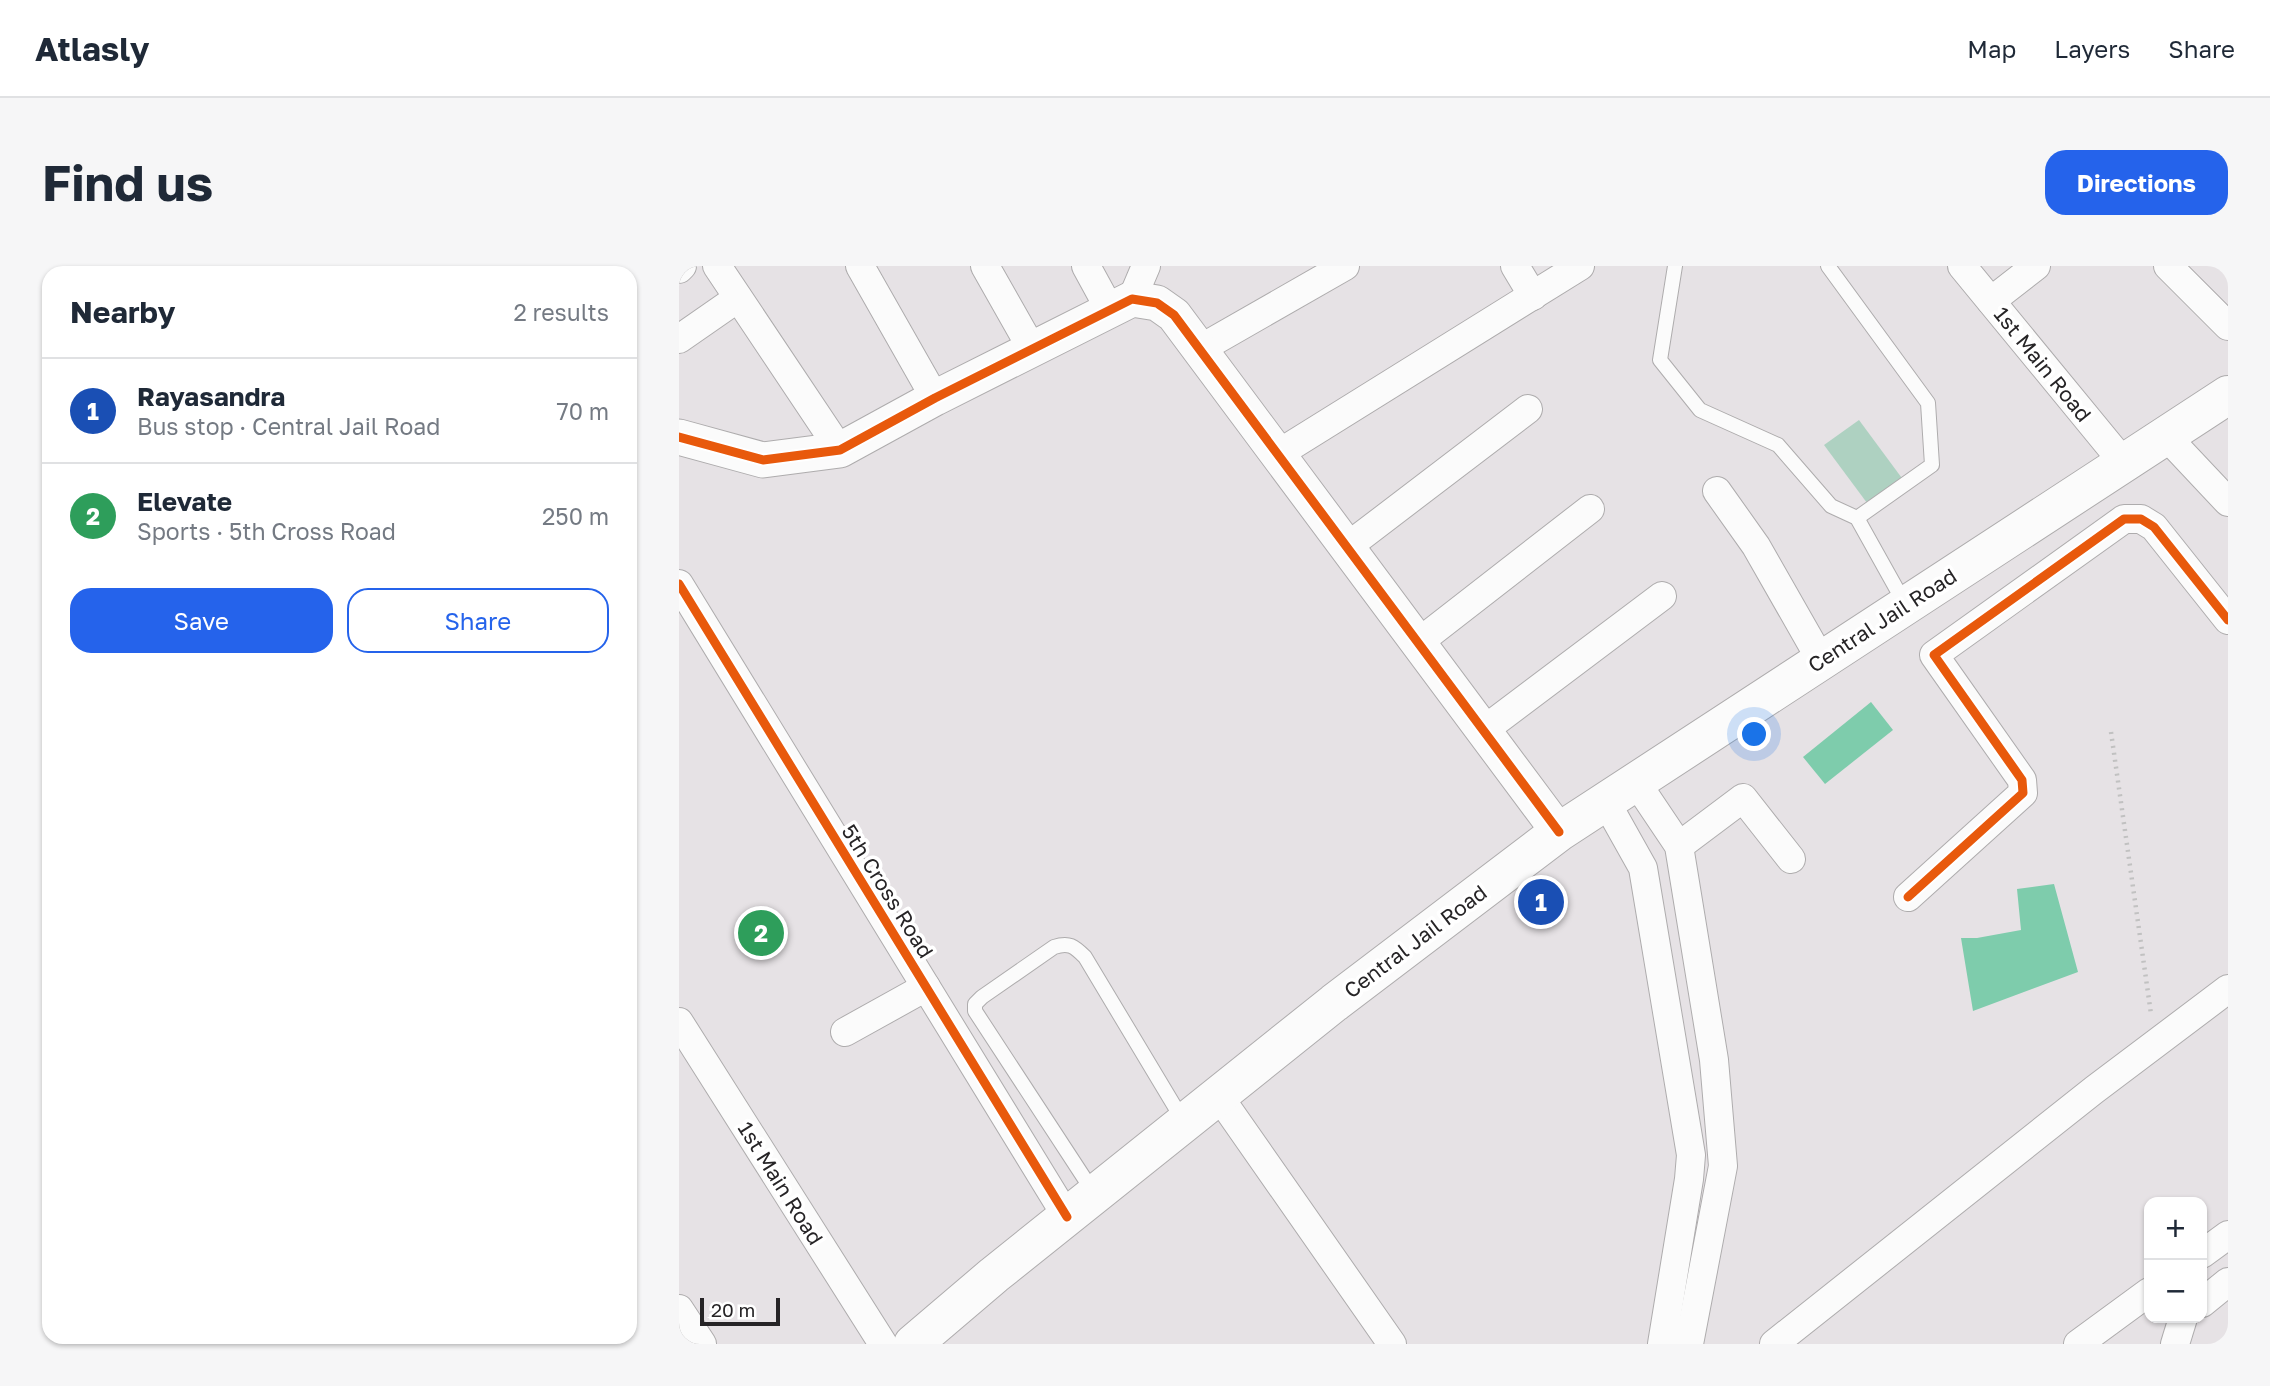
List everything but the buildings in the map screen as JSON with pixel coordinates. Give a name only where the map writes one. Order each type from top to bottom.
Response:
[{"type":"main road","name":"Central Jail Road","points":[[913,1344],[994,1275],[1334,1003],[1559,832],[2228,395]]},
{"type":"street","points":[[717,266],[841,450]]},
{"type":"street","points":[[860,266],[935,398]]},
{"type":"street","points":[[985,266],[1032,349]]},
{"type":"street","points":[[1086,266],[1121,304]]},
{"type":"street","points":[[1121,304],[1146,266]]},
{"type":"street","points":[[1200,349],[1345,266]]},
{"type":"street","points":[[1515,266],[1533,296]]},
{"type":"street","points":[[1278,454],[1580,266]]},
{"type":"street","name":"1st Main Road","points":[[1962,266],[2123,462]]},
{"type":"street","points":[[1991,301],[2036,266]]},
{"type":"street","points":[[2168,266],[2228,326]]},
{"type":"street","points":[[679,339],[738,298]]},
{"type":"street","points":[[679,438],[764,460],[841,450],[935,398],[1121,304],[1157,303],[1174,315],[1200,349],[1559,832]]},
{"type":"street","points":[[1347,547],[1528,410]]},
{"type":"street","points":[[2165,435],[2228,502]]},
{"type":"street","points":[[1717,491],[1756,546],[1821,660]]},
{"type":"street","points":[[1419,642],[1590,509]]},
{"type":"street","points":[[1908,897],[2023,793],[2022,780],[1934,655],[2124,519],[2141,519],[2154,527],[2228,620]]},
{"type":"street","name":"5th Cross Road","points":[[679,584],[926,988],[1081,1205]]},
{"type":"street","points":[[1484,730],[1662,596]]},
{"type":"street","points":[[1621,792],[1679,846],[1714,1060],[1723,1166],[1689,1344]]},
{"type":"street","points":[[1621,792],[1643,868],[1691,1155],[1662,1344]]},
{"type":"street","points":[[1679,846],[1743,798],[1791,859]]},
{"type":"street","points":[[845,1032],[926,988]]},
{"type":"street","points":[[1774,1344],[2094,1090],[2156,1046],[2228,989]]},
{"type":"street","name":"1st Main Road","points":[[679,1022],[883,1344]]},
{"type":"street","points":[[1218,1095],[1392,1344]]},
{"type":"street","points":[[2207,1250],[2228,1235]]},
{"type":"street","points":[[1678,1246],[1706,1253]]},
{"type":"street","points":[[2207,1299],[2228,1282]]},
{"type":"street","points":[[2078,1344],[2144,1297]]},
{"type":"street","points":[[679,1309],[702,1344]]},
{"type":"street","points":[[2175,1344],[2181,1323]]},
{"type":"lane","points":[[1675,266],[1660,360],[1700,410],[1778,445],[1831,506],[1857,518],[1905,605]]},
{"type":"lane","points":[[1828,266],[1928,403],[1932,465],[1857,518]]},
{"type":"lane","points":[[1081,1205],[975,1011],[975,1003],[982,997],[1054,947],[1064,944],[1075,946],[1085,957],[1184,1122]]},
{"type":"path","points":[[2111,732],[2156,1046]]},
{"type":"shaded area","points":[[1859,420],[1907,485],[1873,511],[1824,445]]},
{"type":"shaded area","points":[[1871,702],[1893,730],[1825,784],[1803,757]]},
{"type":"shaded area","points":[[2054,884],[2078,972],[1973,1011],[1961,938],[1977,938],[2021,930],[2017,889]]},
{"type":"cycle path","points":[[679,437],[763,460],[840,450],[935,398],[1132,299],[1157,303],[1174,315],[1559,832]]},
{"type":"cycle path","points":[[1908,897],[2023,793],[2022,780],[1934,655],[2124,519],[2141,519],[2154,527],[2228,620]]},
{"type":"cycle path","points":[[679,584],[1067,1217]]},
{"type":"place","name":"Rayasandra","points":[[1541,902]]},
{"type":"place","name":"Elevate","points":[[761,933]]}]
